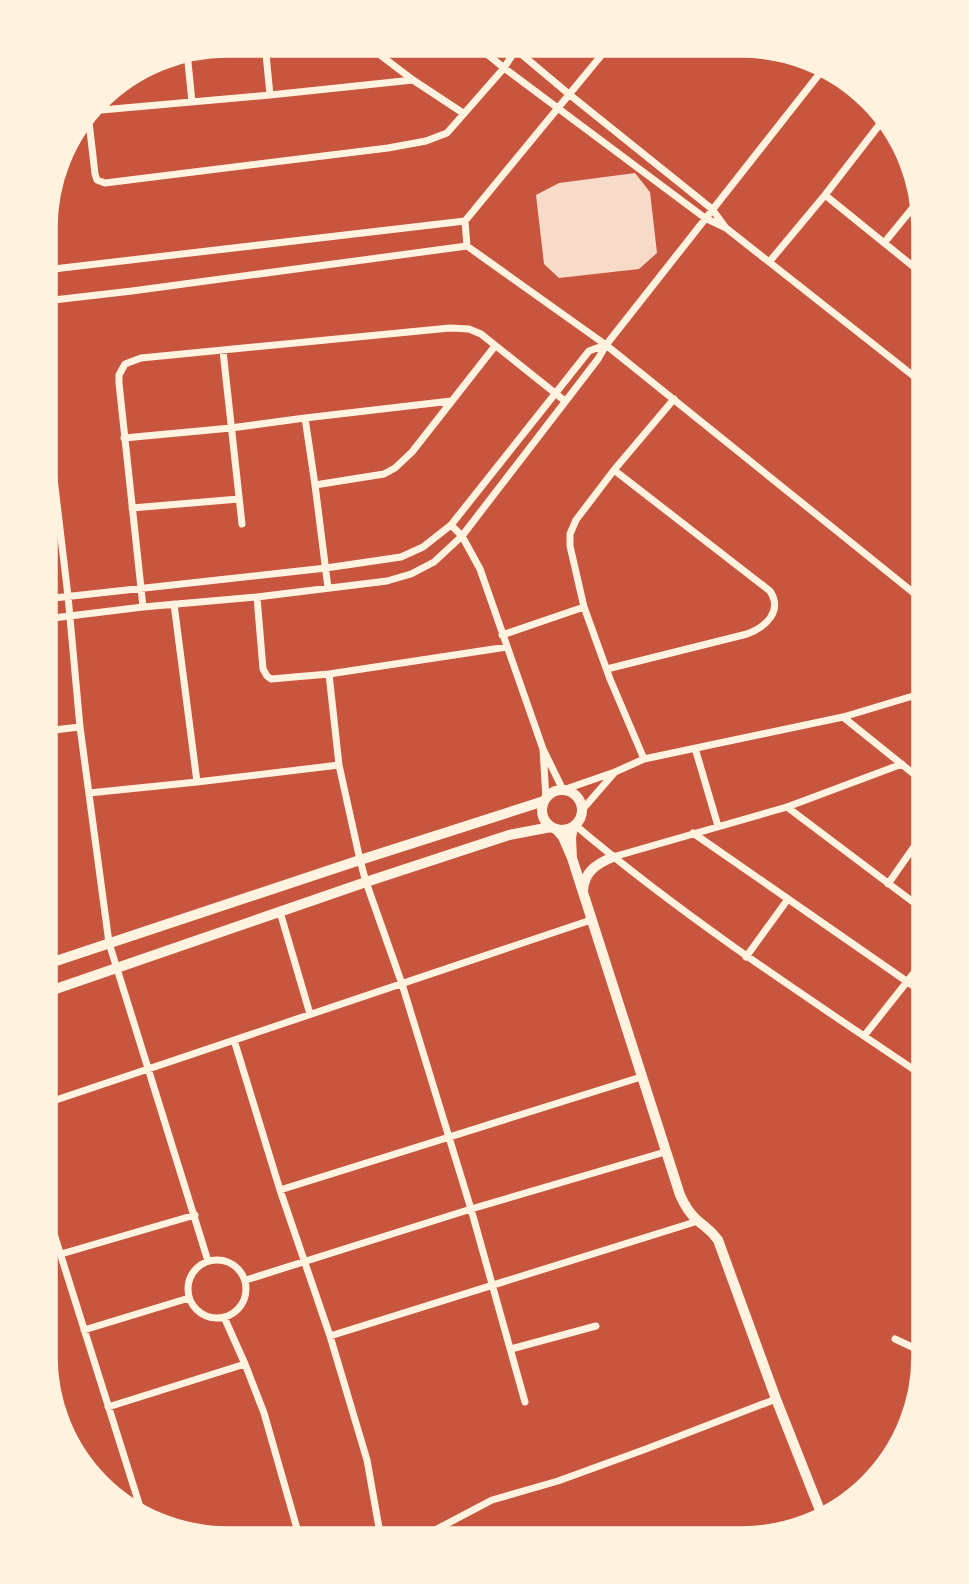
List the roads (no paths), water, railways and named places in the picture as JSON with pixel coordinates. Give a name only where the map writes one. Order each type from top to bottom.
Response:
[{"type":"street","points":[[266,56],[270,95]]},
{"type":"street","points":[[381,56],[463,113]]},
{"type":"street","points":[[489,56],[705,218],[726,228],[770,261],[913,375]]},
{"type":"street","points":[[90,124],[95,174],[97,180],[105,183],[388,148],[426,141],[447,133],[504,68],[510,56]]},
{"type":"street","points":[[526,56],[570,95],[712,209],[726,228]]},
{"type":"street","points":[[56,270],[465,221],[601,56]]},
{"type":"street","points":[[188,61],[192,102]]},
{"type":"street","points":[[56,618],[387,581],[411,574],[434,562],[461,536],[606,345],[819,75]]},
{"type":"street","points":[[102,111],[413,80]]},
{"type":"street","points":[[770,261],[879,125]]},
{"type":"street","points":[[825,195],[913,266]]},
{"type":"street","points":[[884,243],[912,209]]},
{"type":"street","points":[[465,221],[467,246]]},
{"type":"street","points":[[56,300],[467,246],[606,345],[913,593]]},
{"type":"street","points":[[143,607],[118,383],[125,364],[141,358],[450,328],[469,329],[481,334],[565,401]]},
{"type":"street","points":[[315,485],[384,474],[395,468],[412,453],[495,345]]},
{"type":"street","points":[[56,598],[326,568],[401,556],[423,547],[451,525],[589,351],[606,345]]},
{"type":"street","points":[[223,351],[242,524]]},
{"type":"street","points":[[643,759],[584,607],[570,547],[570,534],[576,520],[614,470],[674,399]]},
{"type":"street","points":[[124,438],[451,401]]},
{"type":"street","points":[[305,418],[328,587]]},
{"type":"street","points":[[607,669],[747,634],[766,624],[776,605],[770,591],[614,470]]},
{"type":"street","points":[[56,495],[80,727],[109,943],[208,1261]]},
{"type":"street","points":[[132,508],[239,499]]},
{"type":"street","points":[[56,989],[509,835],[554,828],[567,830],[574,826],[581,817],[582,810],[578,798],[563,790],[542,749],[480,569],[461,536],[451,525]]},
{"type":"street","points":[[257,597],[263,669],[271,679],[329,674],[507,647]]},
{"type":"street","points":[[174,604],[197,782]]},
{"type":"street","points":[[502,635],[584,607]]},
{"type":"street","points":[[329,674],[339,765],[360,860],[402,985],[471,1209],[525,1402]]},
{"type":"street","points":[[56,961],[545,800],[552,793],[615,772],[643,759],[843,717],[913,696]]},
{"type":"street","points":[[843,717],[913,774]]},
{"type":"street","points":[[56,730],[80,727]]},
{"type":"street","points":[[695,748],[718,825]]},
{"type":"street","points":[[542,749],[545,800],[542,813],[547,823],[563,837],[572,858],[680,1195],[686,1207],[718,1240],[819,1509]]},
{"type":"street","points":[[583,894],[583,881],[598,863],[718,825],[787,807],[901,764]]},
{"type":"street","points":[[89,793],[339,765]]},
{"type":"street","points":[[582,810],[615,772]]},
{"type":"street","points":[[787,807],[913,902]]},
{"type":"street","points":[[574,826],[746,957],[913,1069]]},
{"type":"street","points":[[572,858],[571,838],[574,826]]},
{"type":"street","points":[[693,833],[913,985]]},
{"type":"street","points":[[888,884],[913,848]]},
{"type":"street","points":[[746,957],[788,899]]},
{"type":"street","points":[[280,912],[310,1014]]},
{"type":"street","points":[[56,1100],[591,920]]},
{"type":"street","points":[[864,1036],[913,974]]},
{"type":"street","points":[[234,1040],[330,1336],[367,1460],[379,1528]]},
{"type":"street","points":[[281,1190],[641,1077]]},
{"type":"street","points":[[246,1280],[471,1209],[665,1152]]},
{"type":"street","points":[[61,1254],[195,1215]]},
{"type":"street","points":[[330,1336],[698,1221]]},
{"type":"street","points":[[56,1239],[139,1503]]},
{"type":"street","points":[[218,1259],[235,1265],[246,1280],[247,1290],[240,1307],[225,1317],[205,1315],[189,1298],[189,1282],[193,1273],[208,1261],[218,1259]]},
{"type":"street","points":[[84,1330],[189,1298]]},
{"type":"street","points":[[225,1317],[264,1413],[297,1528]]},
{"type":"street","points":[[511,1349],[597,1326]]},
{"type":"street","points":[[894,1339],[913,1348]]},
{"type":"street","points":[[108,1407],[245,1364]]},
{"type":"street","points":[[439,1528],[492,1500],[558,1481],[776,1399]]}]
